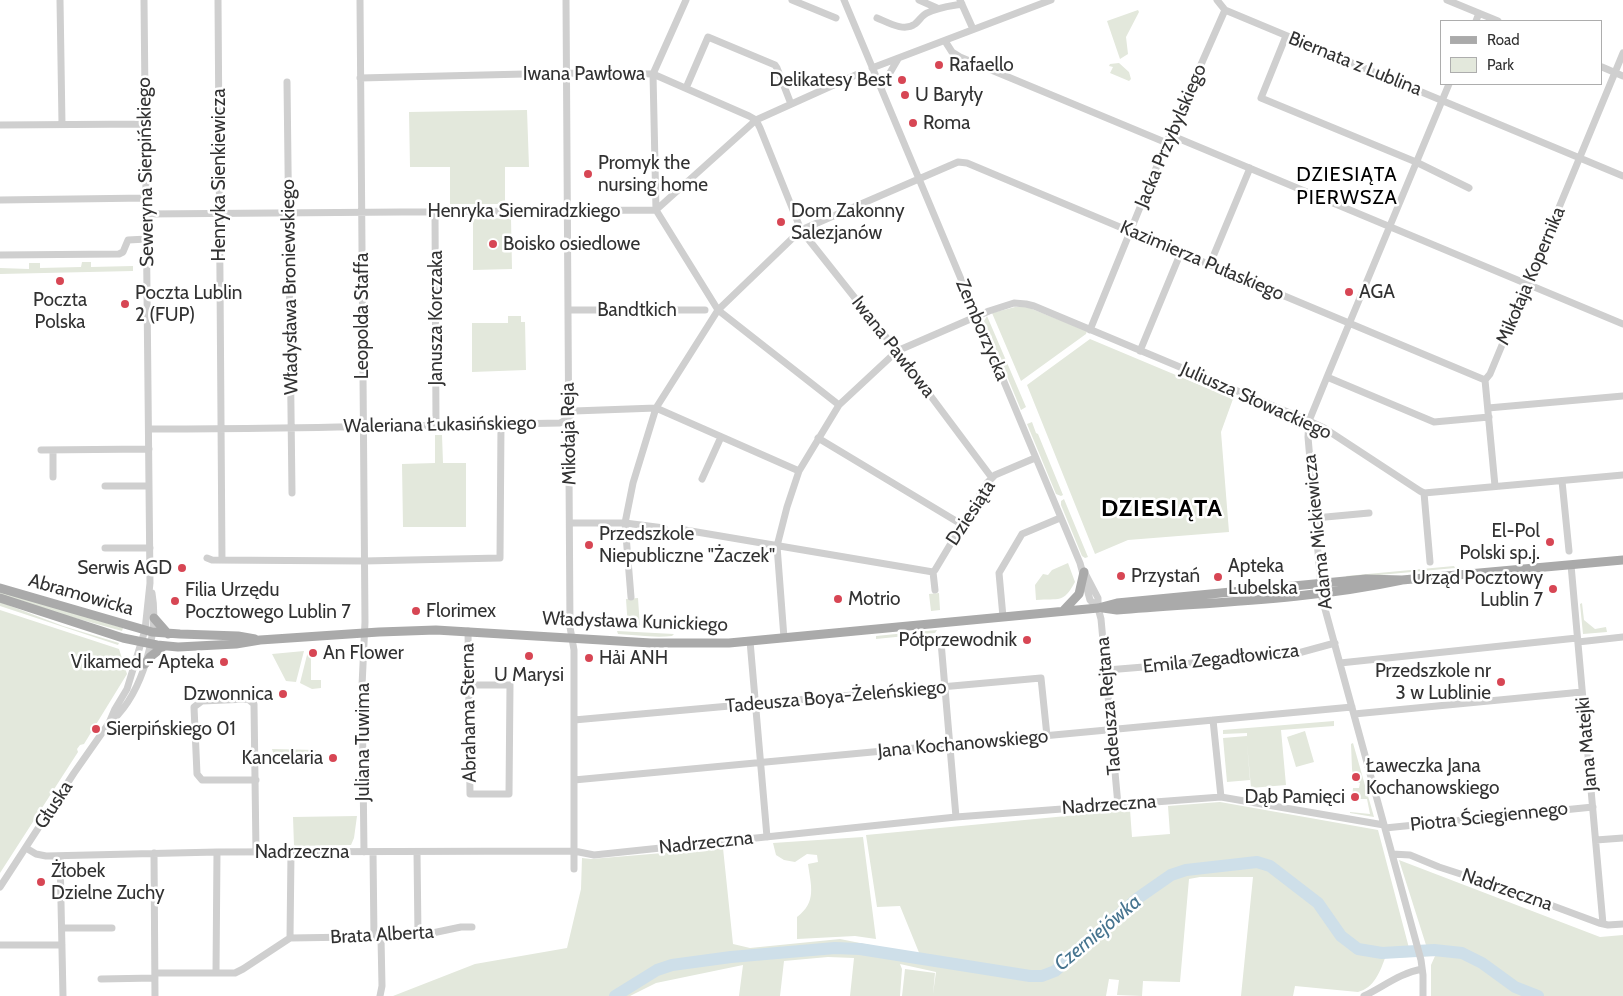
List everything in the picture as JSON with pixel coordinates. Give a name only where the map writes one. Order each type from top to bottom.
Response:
[{"type":"main road","name":"Władysława Kunickiego","points":[[1098,608],[1117,610],[1234,602],[1368,587],[1402,580],[1623,560]]},
{"type":"main road","points":[[1063,611],[1079,594],[1084,572]]},
{"type":"main road","name":"Władysława Kunickiego","points":[[145,643],[164,646],[205,646],[260,640],[419,630],[468,631],[659,644],[710,644],[1098,608],[1117,603],[1320,582],[1366,579],[1402,580]]},
{"type":"main road","name":"Abramowicka","points":[[0,588],[149,631]]},
{"type":"main road","name":"Abramowicka","points":[[0,598],[93,629],[145,643]]},
{"type":"main road","points":[[154,618],[168,634]]},
{"type":"main road","name":"Władysława Kunickiego","points":[[149,631],[168,634],[238,636],[260,640]]},
{"type":"main road","points":[[145,664],[164,646]]},
{"type":"street","points":[[60,0],[62,124]]},
{"type":"street","name":"Seweryna Sierpińskiego","points":[[144,0],[150,548],[149,631]]},
{"type":"street","name":"Henryka Sienkiewicza","points":[[218,0],[222,560]]},
{"type":"street","name":"Leopolda Staffa","points":[[360,0],[364,633]]},
{"type":"street","name":"Mikołaja Reja","points":[[566,0],[569,310],[568,418],[571,523],[571,638],[574,650],[574,868]]},
{"type":"street","points":[[686,0],[653,74],[656,210],[718,310],[839,405]]},
{"type":"street","points":[[792,0],[836,18]]},
{"type":"street","name":"Zemborzycka","points":[[844,0],[1084,572],[1090,600],[1098,608]]},
{"type":"street","points":[[919,0],[938,8]]},
{"type":"street","points":[[872,68],[1051,0]]},
{"type":"street","points":[[1217,0],[1225,10]]},
{"type":"street","points":[[1448,0],[1495,20]]},
{"type":"street","points":[[877,18],[900,27],[909,27],[916,23],[924,14],[961,2],[973,30]]},
{"type":"street","name":"Biernata z Lublina","points":[[1225,10],[1623,176]]},
{"type":"street","name":"Jacka Przybylskiego","points":[[1090,330],[1167,143],[1225,10]]},
{"type":"street","points":[[1476,20],[1479,14]]},
{"type":"street","points":[[1286,36],[1260,98],[1416,162],[1469,188]]},
{"type":"street","points":[[686,88],[708,37],[775,65],[791,104]]},
{"type":"street","points":[[945,41],[952,52],[960,57],[1167,143],[1175,137],[1623,324]]},
{"type":"street","name":"Mikołaja Kopernika","points":[[1485,380],[1490,374],[1623,53]]},
{"type":"street","points":[[880,88],[898,59]]},
{"type":"street","points":[[1603,67],[1623,76]]},
{"type":"street","name":"Iwana Pawłowa","points":[[360,78],[566,73],[653,74],[756,120],[802,230],[897,351],[992,478]]},
{"type":"street","points":[[656,210],[756,120],[858,74]]},
{"type":"street","name":"Władysława Broniewskiego","points":[[287,82],[292,493]]},
{"type":"street","name":"Adama Mickiewicza","points":[[1423,996],[1421,960],[1322,593],[1308,437],[1309,421],[1449,85]]},
{"type":"street","points":[[0,125],[146,124]]},
{"type":"street","name":"Kazimierza Pułaskiego","points":[[631,597],[625,523],[633,483],[656,408],[718,310],[802,230],[958,162],[964,162],[1485,380]]},
{"type":"street","points":[[1210,264],[1250,168]]},
{"type":"street","points":[[0,200],[147,198]]},
{"type":"street","name":"Henryka Siemiradzkiego","points":[[147,214],[656,210]]},
{"type":"street","name":"Janusza Korczaka","points":[[436,211],[436,424]]},
{"type":"street","points":[[0,255],[119,254],[123,252],[128,240],[147,239]]},
{"type":"street","points":[[1140,350],[1180,252]]},
{"type":"street","name":"Juliusza Słowackiego","points":[[784,638],[777,546],[787,506],[799,471],[839,405],[897,351],[976,316],[1014,303],[1026,304],[1309,421],[1324,428],[1424,493]]},
{"type":"street","name":"Bandtkich","points":[[569,310],[705,310]]},
{"type":"street","points":[[1327,376],[1434,422],[1489,417]]},
{"type":"street","points":[[1485,380],[1495,486]]},
{"type":"street","points":[[1488,408],[1623,396]]},
{"type":"street","name":"Waleriana Łukasińskiego","points":[[149,430],[560,423],[574,411],[656,408],[799,471]]},
{"type":"street","points":[[207,558],[212,560],[364,560],[500,558],[501,424]]},
{"type":"street","points":[[702,479],[721,437]]},
{"type":"street","points":[[818,438],[961,524]]},
{"type":"street","points":[[41,450],[149,449]]},
{"type":"street","points":[[53,450],[53,477]]},
{"type":"street","name":"Dziesiąta","points":[[933,572],[961,524],[992,478],[1035,458]]},
{"type":"street","points":[[1430,562],[1424,493],[1623,475]]},
{"type":"street","points":[[1562,481],[1569,550]]},
{"type":"street","points":[[105,486],[149,486]]},
{"type":"street","points":[[1315,518],[1369,512]]},
{"type":"street","points":[[1003,617],[999,573],[1012,550],[1022,534],[1060,518]]},
{"type":"street","points":[[571,523],[625,523],[664,528]]},
{"type":"street","points":[[685,530],[933,572],[934,590]]},
{"type":"street","points":[[105,548],[150,548]]},
{"type":"street","name":"Jana Matejki","points":[[1571,565],[1603,924]]},
{"type":"street","name":"Seweryna Sierpińskiego","points":[[149,631],[154,618],[154,604],[150,583]]},
{"type":"street","name":"Tadeusza Rejtana","points":[[1098,608],[1102,619],[1118,805]]},
{"type":"street","points":[[145,643],[149,631]]},
{"type":"street","name":"Abrahama Sterna","points":[[468,631],[468,684],[470,794],[509,794],[510,685],[468,684]]},
{"type":"street","name":"Juliana Tuwima","points":[[364,633],[362,686],[364,852]]},
{"type":"street","points":[[1340,663],[1560,640],[1623,637]]},
{"type":"street","points":[[750,641],[767,837]]},
{"type":"street","points":[[941,642],[956,817]]},
{"type":"street","name":"Głuska","points":[[109,723],[122,710],[133,693],[145,664],[145,643]]},
{"type":"street","name":"Głuska","points":[[0,887],[109,723],[127,689],[145,643]]},
{"type":"street","name":"Emila Zegadłowicza","points":[[1107,670],[1278,656],[1335,643]]},
{"type":"street","name":"Tadeusza Boya-Żeleńskiego","points":[[574,720],[1041,678],[1047,736]]},
{"type":"street","name":"Jana Kochanowskiego","points":[[574,780],[1213,720],[1353,711],[1582,692]]},
{"type":"street","points":[[256,780],[202,780],[197,774],[194,707],[202,701],[248,699],[254,704],[256,780],[256,852]]},
{"type":"street","points":[[1213,720],[1221,797]]},
{"type":"street","name":"Nadrzeczna","points":[[26,848],[42,856],[217,852],[574,851],[594,855],[956,817],[1221,797],[1384,826]]},
{"type":"street","name":"Piotra Ściegiennego","points":[[1384,826],[1593,807]]},
{"type":"street","points":[[1596,840],[1623,838]]},
{"type":"street","points":[[216,972],[217,852]]},
{"type":"street","points":[[373,852],[382,986],[380,996]]},
{"type":"street","points":[[417,852],[418,936]]},
{"type":"street","points":[[154,853],[155,996]]},
{"type":"street","points":[[101,979],[216,972],[235,973],[290,938],[291,853]]},
{"type":"street","name":"Nadrzeczna","points":[[1392,854],[1410,855],[1439,867],[1502,887],[1603,924],[1623,924]]},
{"type":"street","points":[[60,856],[63,996]]},
{"type":"street","name":"Brata Alberta","points":[[290,938],[418,936],[472,927]]},
{"type":"street","points":[[62,928],[112,928]]},
{"type":"street","points":[[0,945],[62,944]]},
{"type":"street","points":[[1364,996],[1405,974],[1422,969]]},
{"type":"green space","points":[[1138,10],[1139,12],[1126,37],[1128,54],[1120,59],[1107,21]]},
{"type":"green space","points":[[1119,63],[1129,72],[1131,79],[1129,81],[1110,73],[1113,67],[1109,66],[1110,64]]},
{"type":"green space","points":[[527,110],[529,167],[505,167],[505,204],[450,204],[450,167],[410,167],[409,112]]},
{"type":"green space","points":[[511,218],[512,269],[473,270],[473,219]]},
{"type":"green space","points":[[82,262],[91,262],[91,267],[133,266],[133,271],[0,274],[0,268],[29,269],[29,263],[40,263],[40,268],[81,267]]},
{"type":"green space","points":[[1015,307],[1027,307],[1087,331],[1086,334],[1021,381],[992,313]]},
{"type":"green space","points":[[508,316],[521,316],[521,322],[525,322],[526,370],[472,372],[472,323],[508,323]]},
{"type":"green space","points":[[987,316],[1026,407],[1021,410],[984,321]]},
{"type":"green space","points":[[1090,339],[1233,399],[1221,432],[1229,532],[1128,540],[1095,554],[1027,385]]},
{"type":"green space","points":[[1032,422],[1063,495],[1061,496],[1056,494],[1027,424]]},
{"type":"green space","points":[[435,435],[442,435],[443,463],[466,463],[466,527],[403,527],[402,464],[435,463]]},
{"type":"green space","points":[[1064,499],[1088,557],[1082,556],[1061,505],[1061,501]]},
{"type":"green space","points":[[1068,563],[1075,582],[1067,594],[1056,599],[1036,600],[1035,585],[1043,574],[1048,575],[1052,570]]},
{"type":"green space","points":[[1454,566],[1455,568],[1347,578],[1346,576]]},
{"type":"green space","points":[[0,591],[123,628],[122,631],[39,608],[0,594]]},
{"type":"green space","points":[[939,593],[940,610],[931,611],[929,594]]},
{"type":"green space","points":[[638,598],[640,628],[628,628],[626,599]]},
{"type":"green space","points":[[0,602],[63,626],[119,643],[118,645],[0,606]]},
{"type":"green space","points":[[1582,603],[1584,620],[1595,629],[1606,627],[1607,632],[1583,634],[1580,604]]},
{"type":"green space","points":[[0,610],[119,649],[127,674],[84,744],[80,745],[77,749],[78,752],[0,873]]},
{"type":"green space","points":[[937,630],[935,633],[876,639],[876,636]]},
{"type":"green space","points":[[617,631],[674,634],[672,636],[652,637],[618,634]]},
{"type":"green space","points":[[304,651],[296,682],[286,681],[272,654]]},
{"type":"green space","points":[[308,651],[311,651],[311,680],[321,680],[321,688],[312,689],[300,683]]},
{"type":"green space","points":[[1334,721],[1334,726],[1281,730],[1286,785],[1251,788],[1247,743],[1250,780],[1227,782],[1223,738],[1247,736],[1247,733],[1223,734],[1223,730]]},
{"type":"green space","points":[[1305,731],[1314,762],[1296,767],[1287,737]]},
{"type":"green space","points":[[1353,743],[1374,817],[1350,813],[1370,814],[1367,799],[1352,799],[1353,788],[1359,788],[1360,783],[1354,781],[1351,744]]},
{"type":"green space","points":[[272,749],[316,750],[309,761],[292,763],[277,758]]},
{"type":"green space","points":[[1220,802],[1378,830],[1409,948],[1426,945],[1399,860],[1600,937],[1623,935],[1623,996],[1431,996],[1431,965],[1435,956],[1385,958],[1372,983],[1364,990],[1358,992],[1295,986],[1293,996],[1241,996],[1253,877],[1200,877],[1189,879],[1180,982],[1143,981],[1142,996],[1117,995],[1119,980],[1109,979],[1106,996],[902,996],[905,969],[935,973],[933,994],[936,972],[900,964],[902,969],[900,996],[850,996],[854,958],[828,957],[784,961],[780,996],[739,996],[743,965],[656,983],[630,996],[393,996],[475,964],[567,948],[581,889],[582,858],[591,859],[723,848],[733,944],[750,948],[840,939],[920,955],[900,906],[877,907],[866,835],[1130,810],[1132,837],[1170,834],[1168,806]]},
{"type":"green space","points":[[357,816],[354,838],[351,845],[294,846],[293,817]]},
{"type":"green space","points":[[863,837],[876,939],[855,936],[797,939],[797,917],[808,905],[811,893],[808,864],[818,862],[817,855],[807,854],[795,862],[784,860],[776,855],[773,843]]},
{"type":"waterway","name":"Czerniejówka","points":[[615,996],[657,970],[672,965],[731,957],[835,948],[860,949],[1030,976],[1042,976],[1055,971],[1138,898],[1171,875],[1186,870],[1257,862],[1270,866],[1318,903],[1341,936],[1358,949],[1382,953],[1434,950],[1462,953],[1482,963],[1515,987],[1538,996]]},
{"type":"place","name":"Rafaello","points":[[939,65]]},
{"type":"place","name":"Delikatesy Best","points":[[902,80]]},
{"type":"place","name":"U Baryły","points":[[905,95]]},
{"type":"place","name":"Roma","points":[[913,123]]},
{"type":"place","name":"Promyk the nursing home","points":[[588,174]]},
{"type":"place","name":"Dom Zakonny Salezjanów","points":[[781,222]]},
{"type":"place","name":"Boisko osiedlowe","points":[[493,244]]},
{"type":"place","name":"Poczta Polska","points":[[60,281]]},
{"type":"place","name":"AGA","points":[[1349,292]]},
{"type":"place","name":"Poczta Lublin 2 (FUP)","points":[[125,304]]},
{"type":"place","name":"El-Pol Polski sp.j.","points":[[1550,542]]},
{"type":"place","name":"Przedszkole Niepubliczne \"Żaczek\"","points":[[589,545]]},
{"type":"place","name":"Serwis AGD","points":[[182,568]]},
{"type":"place","name":"Przystań","points":[[1121,576]]},
{"type":"place","name":"Apteka Lubelska","points":[[1218,577]]},
{"type":"place","name":"Urząd Pocztowy Lublin 7","points":[[1553,589]]},
{"type":"place","name":"Motrio","points":[[838,599]]},
{"type":"place","name":"Filia Urzędu Pocztowego Lublin 7","points":[[175,601]]},
{"type":"place","name":"Florimex","points":[[416,611]]},
{"type":"place","name":"Półprzewodnik","points":[[1027,640]]},
{"type":"place","name":"An Flower","points":[[313,653]]},
{"type":"place","name":"U Marysi","points":[[529,656]]},
{"type":"place","name":"Hải ANH","points":[[589,658]]},
{"type":"place","name":"Vikamed - Apteka","points":[[224,662]]},
{"type":"place","name":"Przedszkole nr 3 w Lublinie","points":[[1501,682]]},
{"type":"place","name":"Dzwonnica","points":[[283,694]]},
{"type":"place","name":"Sierpińskiego 01","points":[[96,729]]},
{"type":"place","name":"Kancelaria","points":[[333,758]]},
{"type":"place","name":"Ławeczka Jana Kochanowskiego","points":[[1356,777]]},
{"type":"place","name":"Dąb Pamięci","points":[[1355,797]]},
{"type":"place","name":"Żłobek Dzielne Zuchy","points":[[41,882]]},
{"type":"district","name":"DZIESIĄTA PIERWSZA","points":[[1347,186]]},
{"type":"district","name":"DZIESIĄTA","points":[[1162,509]]}]
